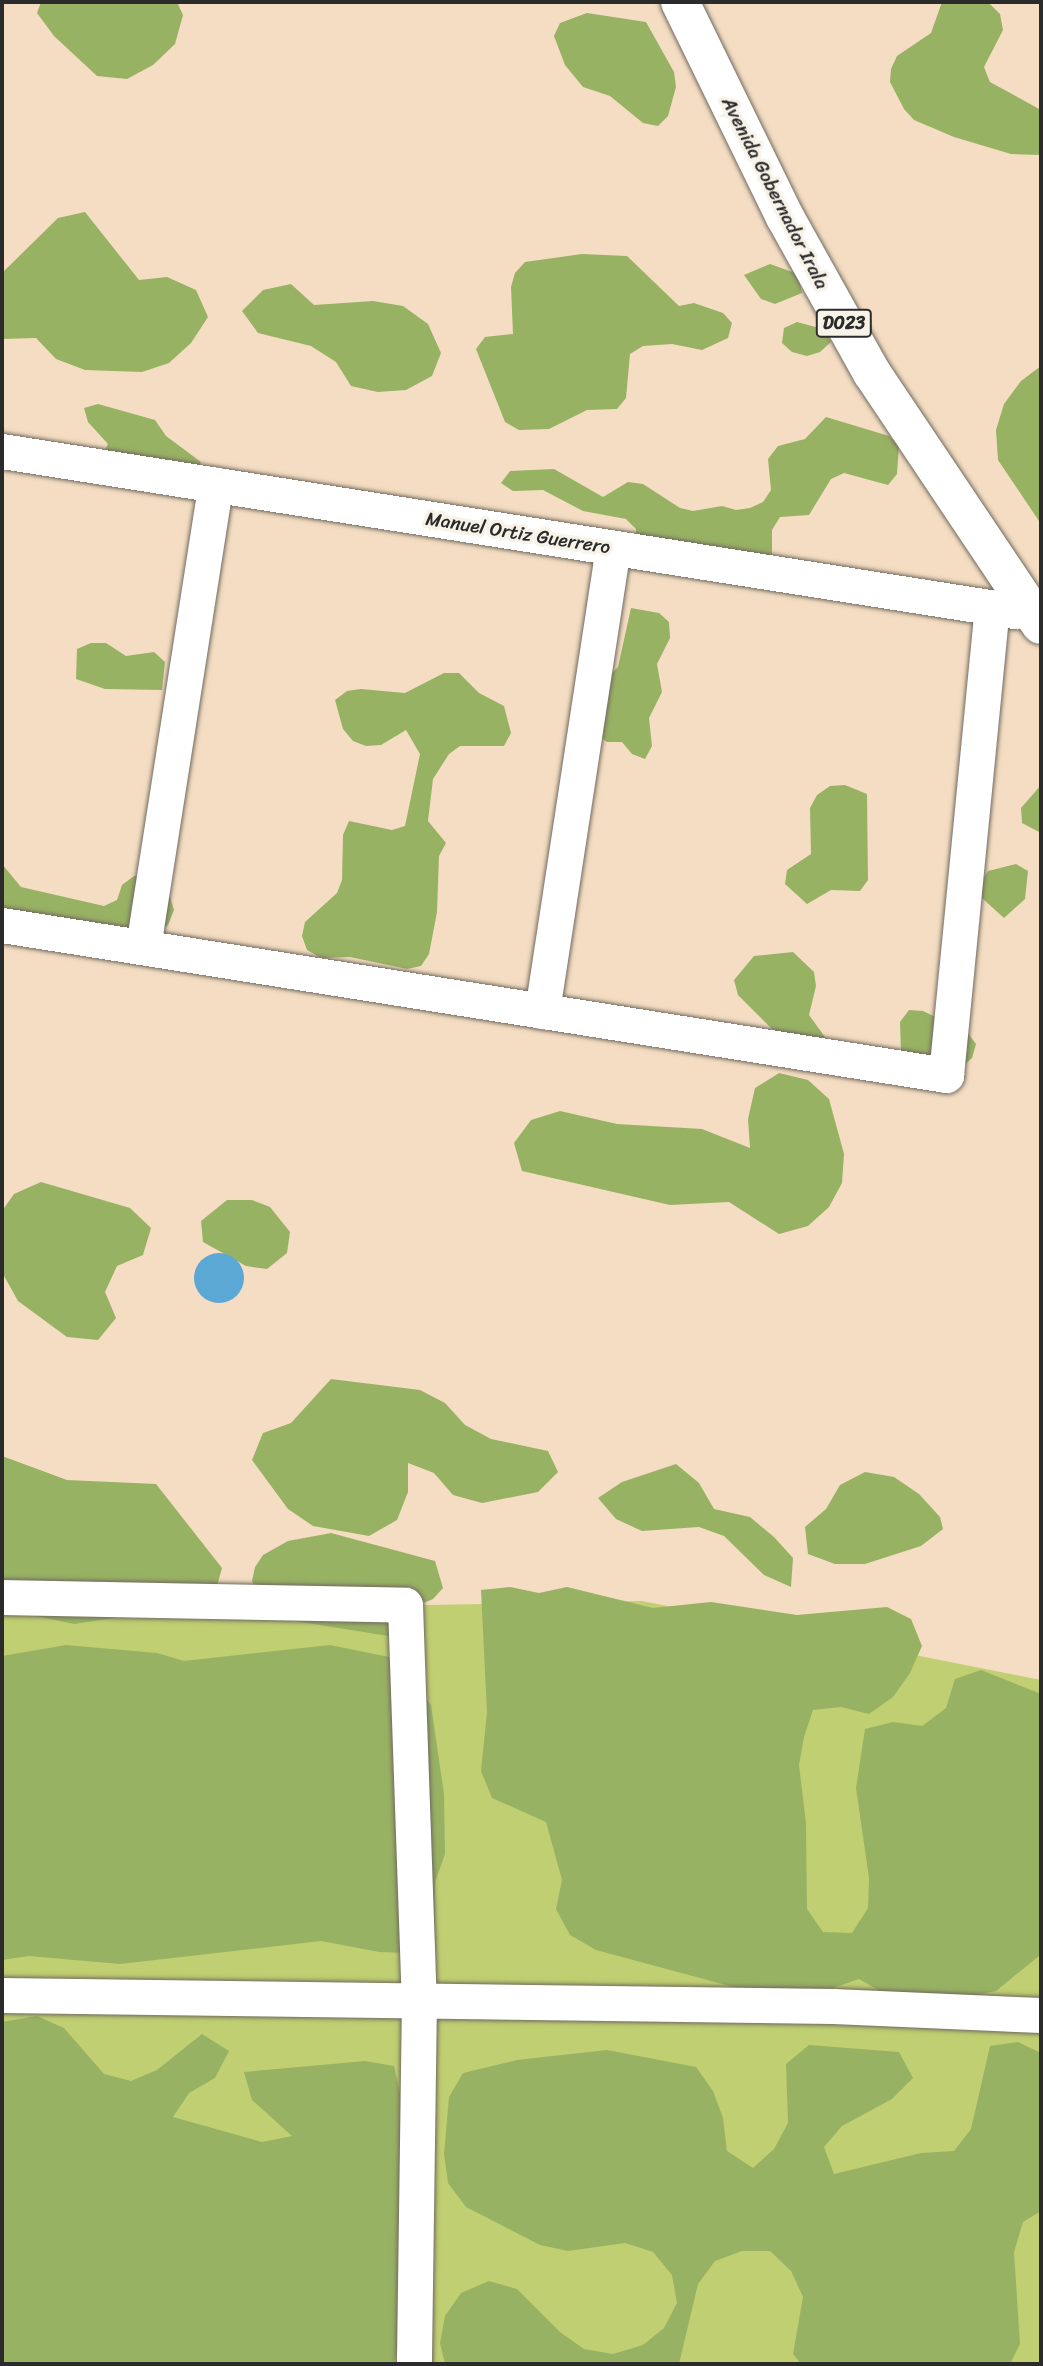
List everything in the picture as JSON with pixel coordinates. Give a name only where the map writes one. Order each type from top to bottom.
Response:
[{"type":"main road","name":"Avenida Gobernador Irala","points":[[680,2],[785,217],[872,373],[1037,620]]},
{"type":"street","name":"Manuel Ortiz Guerrero","points":[[2,452],[992,607],[1037,620]]},
{"type":"street","points":[[143,947],[215,485]]},
{"type":"street","points":[[542,1011],[612,548]]},
{"type":"street","points":[[2,925],[946,1075],[992,607]]},
{"type":"street","points":[[2,1597],[405,1605],[419,1999],[414,2364]]},
{"type":"street","points":[[2,1995],[419,1999],[1041,2015]]},
{"type":"green space","points":[[41,2],[177,2],[183,15],[175,44],[153,65],[127,79],[97,76],[54,36],[37,13]]},
{"type":"green space","points":[[942,2],[988,2],[1000,14],[1003,30],[984,67],[990,82],[1041,110],[1041,155],[1011,154],[954,137],[914,120],[904,109],[890,82],[891,69],[897,56],[931,33]]},
{"type":"green space","points":[[587,13],[646,22],[674,72],[676,87],[668,116],[658,126],[643,123],[610,96],[583,87],[565,65],[554,36],[560,23]]},
{"type":"green space","points":[[85,212],[139,280],[167,277],[196,290],[208,317],[191,343],[169,363],[142,372],[85,370],[56,359],[36,338],[2,339],[2,273],[58,218]]},
{"type":"green space","points":[[582,254],[627,256],[679,306],[694,303],[723,313],[732,323],[728,338],[702,350],[672,344],[643,346],[630,354],[626,398],[617,409],[587,410],[549,429],[519,430],[505,422],[476,349],[485,337],[513,334],[511,287],[515,273],[525,262]]},
{"type":"green space","points":[[770,264],[798,274],[802,293],[775,304],[761,299],[744,275]]},
{"type":"green space","points":[[291,284],[314,305],[373,301],[403,306],[428,324],[441,353],[432,376],[406,390],[378,392],[351,386],[336,362],[311,346],[258,333],[242,311],[263,290]]},
{"type":"green space","points":[[797,322],[823,329],[831,342],[820,352],[807,356],[792,352],[782,343],[784,328]]},
{"type":"green space","points":[[1041,366],[1041,524],[998,460],[996,430],[1004,404],[1021,381]]},
{"type":"green space","points":[[98,404],[155,420],[166,436],[201,462],[195,476],[101,457],[108,444],[88,422],[84,408]]},
{"type":"green space","points":[[826,417],[889,436],[899,446],[897,474],[888,485],[844,473],[831,479],[809,515],[780,517],[772,530],[772,558],[759,582],[745,587],[701,577],[637,544],[636,529],[626,519],[583,511],[543,490],[513,491],[501,483],[510,471],[554,469],[603,497],[628,482],[643,484],[680,508],[693,511],[722,506],[736,510],[750,508],[763,502],[771,490],[768,459],[778,446],[805,439]]},
{"type":"green space","points":[[631,608],[659,613],[669,622],[670,638],[657,664],[662,692],[649,718],[652,746],[645,759],[632,754],[622,742],[607,742],[595,733],[608,677],[618,667]]},
{"type":"green space","points":[[91,643],[106,643],[126,656],[154,652],[165,662],[162,690],[105,689],[76,679],[77,649]]},
{"type":"green space","points":[[444,673],[459,673],[479,693],[504,706],[511,733],[504,746],[460,746],[449,754],[433,779],[428,821],[446,843],[439,856],[437,912],[429,954],[421,966],[407,969],[350,957],[321,958],[307,950],[302,936],[305,922],[337,893],[342,880],[343,835],[349,821],[392,830],[405,826],[420,754],[406,730],[381,745],[366,746],[353,741],[343,729],[335,700],[347,691],[361,689],[405,693]]},
{"type":"green space","points":[[845,785],[867,794],[868,880],[860,891],[831,890],[807,904],[785,884],[787,870],[811,854],[810,808],[817,795],[830,786]]},
{"type":"green space","points":[[1041,785],[1041,833],[1022,823],[1021,808]]},
{"type":"green space","points":[[2,864],[21,887],[104,906],[117,900],[122,885],[134,876],[149,877],[170,897],[174,910],[168,925],[157,933],[2,916]]},
{"type":"green space","points":[[1016,864],[1028,871],[1025,899],[1004,918],[982,898],[980,883],[988,871]]},
{"type":"green space","points":[[793,952],[814,972],[816,986],[809,1015],[825,1037],[826,1053],[797,1046],[771,1028],[738,995],[734,980],[754,956]]},
{"type":"green space","points":[[909,1010],[923,1011],[967,1032],[976,1044],[972,1058],[951,1077],[901,1052],[900,1022]]},
{"type":"green space","points":[[779,1073],[808,1080],[829,1099],[844,1154],[842,1183],[829,1207],[808,1226],[779,1234],[729,1202],[670,1205],[522,1171],[514,1143],[531,1120],[560,1111],[617,1124],[702,1129],[750,1148],[748,1119],[755,1088]]},
{"type":"green space","points":[[41,1182],[130,1208],[151,1228],[143,1255],[117,1266],[105,1292],[116,1318],[98,1340],[67,1337],[18,1301],[3,1274],[2,1211],[14,1194]]},
{"type":"green space","points":[[227,1200],[252,1200],[270,1207],[290,1232],[287,1253],[267,1269],[246,1266],[203,1242],[201,1221]]},
{"type":"green space","points":[[331,1379],[420,1390],[445,1403],[465,1425],[491,1439],[548,1451],[558,1472],[538,1492],[482,1503],[453,1495],[434,1473],[408,1463],[408,1492],[397,1520],[369,1536],[313,1526],[288,1509],[252,1460],[263,1433],[291,1423]]},
{"type":"green space","points":[[2,1456],[67,1480],[156,1484],[222,1568],[214,1597],[187,1607],[74,1624],[2,1609]]},
{"type":"green space","points":[[676,1464],[699,1483],[714,1509],[750,1517],[774,1537],[793,1558],[791,1587],[764,1575],[724,1536],[699,1527],[642,1531],[616,1519],[598,1498],[622,1482]]},
{"type":"green space","points":[[865,1472],[894,1477],[919,1494],[940,1517],[943,1529],[921,1546],[865,1564],[835,1564],[808,1554],[805,1527],[826,1509],[840,1485]]},
{"type":"green space","points":[[331,1533],[435,1561],[443,1588],[433,1599],[419,1605],[403,1629],[388,1636],[289,1620],[273,1598],[258,1593],[252,1581],[255,1567],[263,1555],[288,1541]]},
{"type":"green space","points":[[510,1587],[539,1593],[567,1587],[653,1608],[711,1602],[797,1615],[887,1607],[911,1619],[922,1646],[910,1673],[893,1697],[869,1714],[841,1707],[813,1710],[804,1737],[799,1765],[806,1823],[807,1909],[823,1932],[852,1933],[868,1908],[869,1878],[856,1788],[865,1729],[893,1722],[922,1726],[946,1708],[955,1679],[981,1670],[1041,1694],[1039,1956],[996,1991],[910,2008],[859,1979],[804,1998],[774,1998],[596,1950],[570,1935],[556,1909],[562,1880],[546,1822],[492,1798],[481,1771],[487,1712],[481,1590]]},
{"type":"green space","points":[[642,1601],[1041,1680],[1041,2364],[2,2364],[2,1613]]},
{"type":"green space","points":[[66,1645],[157,1653],[184,1661],[330,1645],[389,1657],[431,1705],[444,1794],[445,1854],[435,1882],[435,1941],[408,1953],[379,1952],[321,1941],[120,1964],[29,1956],[2,1960],[2,1656]]},
{"type":"green space","points":[[37,2016],[64,2028],[104,2074],[131,2081],[157,2070],[202,2034],[229,2051],[215,2078],[189,2093],[173,2117],[262,2142],[292,2136],[252,2100],[244,2072],[365,2061],[394,2066],[407,2125],[402,2336],[393,2364],[2,2364],[2,2022]]},
{"type":"green space","points":[[1018,2042],[1041,2053],[1041,2211],[1023,2222],[1014,2252],[1020,2344],[1010,2364],[801,2364],[793,2354],[803,2297],[791,2271],[770,2251],[742,2251],[715,2261],[698,2284],[679,2364],[445,2364],[440,2343],[445,2316],[461,2293],[489,2281],[517,2289],[560,2332],[584,2349],[613,2354],[643,2345],[664,2328],[677,2303],[672,2275],[653,2252],[625,2243],[568,2251],[540,2245],[466,2207],[448,2183],[444,2154],[449,2097],[463,2073],[517,2060],[607,2050],[696,2067],[713,2091],[723,2118],[727,2151],[753,2168],[774,2149],[788,2123],[786,2064],[809,2045],[899,2052],[913,2078],[892,2099],[842,2126],[824,2147],[834,2174],[921,2153],[954,2151],[971,2129],[990,2046]]},
{"type":"water","points":[[219,1253],[237,1260],[244,1278],[237,1296],[219,1303],[201,1296],[194,1278],[201,1260]]}]
